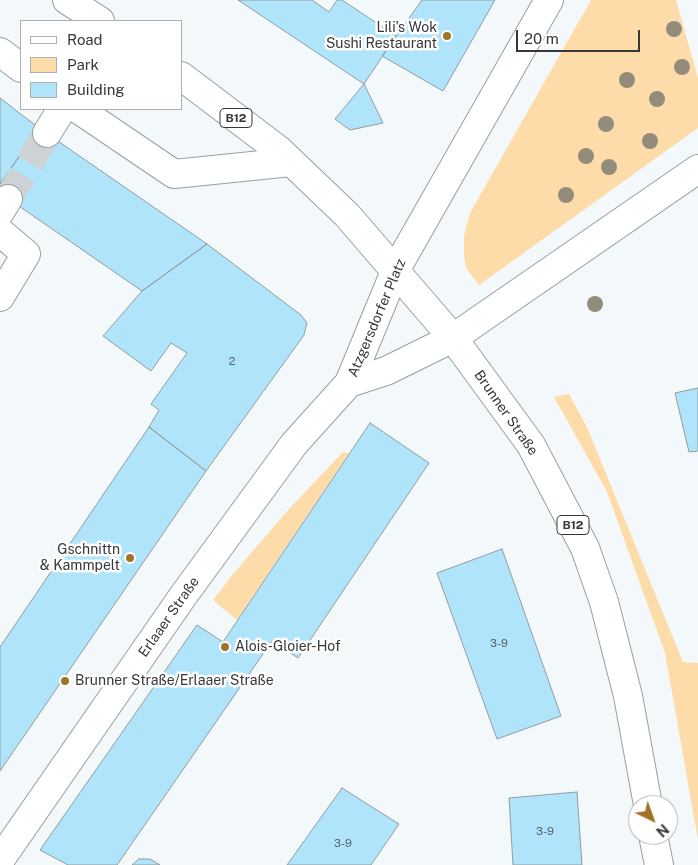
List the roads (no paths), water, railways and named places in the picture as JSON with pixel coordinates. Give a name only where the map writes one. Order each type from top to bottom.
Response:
[{"type":"main road","points":[[67,0],[98,20]]},
{"type":"main road","name":"Atzgersdorfer Platz","points":[[349,383],[396,269],[549,0]]},
{"type":"main road","points":[[0,52],[20,67]]},
{"type":"main road","name":"Brunner Straße","points":[[182,77],[280,151],[347,215],[396,269],[454,338],[531,445],[585,548],[604,602],[628,696],[646,795]]},
{"type":"main road","points":[[47,133],[61,110]]},
{"type":"main road","points":[[79,110],[174,174],[291,162]]},
{"type":"main road","name":"Atzgersdorfer Platz","points":[[349,383],[386,370],[454,338],[698,170]]},
{"type":"main road","points":[[0,232],[26,254],[0,297]]},
{"type":"main road","name":"Erlaaer Straße","points":[[0,860],[183,596],[294,444],[349,383]]},
{"type":"main road","points":[[656,845],[659,865]]},
{"type":"tunnel","points":[[8,199],[47,133]]},
{"type":"place","name":"Lili's Wok Sushi Restaurant","points":[[447,36]]},
{"type":"place","name":"Gschnittn & Kammpelt","points":[[130,558]]},
{"type":"place","name":"Alois-Gloier-Hof","points":[[225,647]]},
{"type":"place","name":"Brunner Straße/Erlaaer Straße","points":[[65,681]]}]
